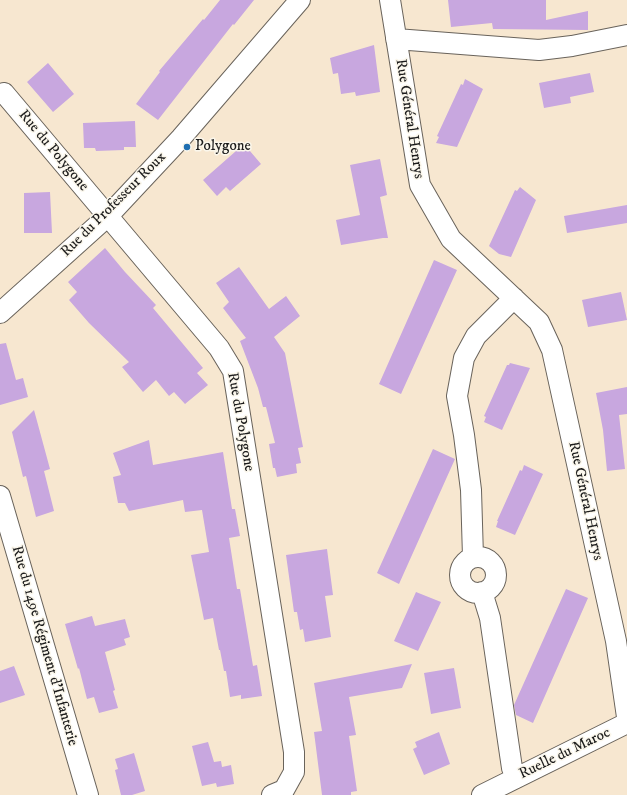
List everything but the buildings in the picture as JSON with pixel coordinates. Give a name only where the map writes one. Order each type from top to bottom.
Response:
[{"type":"street","name":"Rue du Professeur Roux","points":[[0,313],[108,215],[181,138],[300,0]]},
{"type":"street","name":"Rue Général Henrys","points":[[390,0],[420,185],[451,239],[539,322],[552,350],[616,641],[627,717]]},
{"type":"street","points":[[396,39],[539,50],[572,46],[627,35]]},
{"type":"street","name":"Rue du Polygone","points":[[4,92],[219,348],[233,370],[294,752],[294,772],[284,790],[272,795]]},
{"type":"street","points":[[514,298],[476,336],[464,358],[457,396],[471,490],[473,557],[465,562],[460,570],[460,579],[465,588],[473,592],[482,592],[490,618],[512,768],[516,778]]},
{"type":"street","name":"Rue du 149e Régiment d'Infanterie","points":[[0,496],[88,795]]},
{"type":"street","name":"Ruelle du Maroc","points":[[482,795],[627,723]]},
{"type":"place","name":"Polygone","points":[[187,147]]}]
